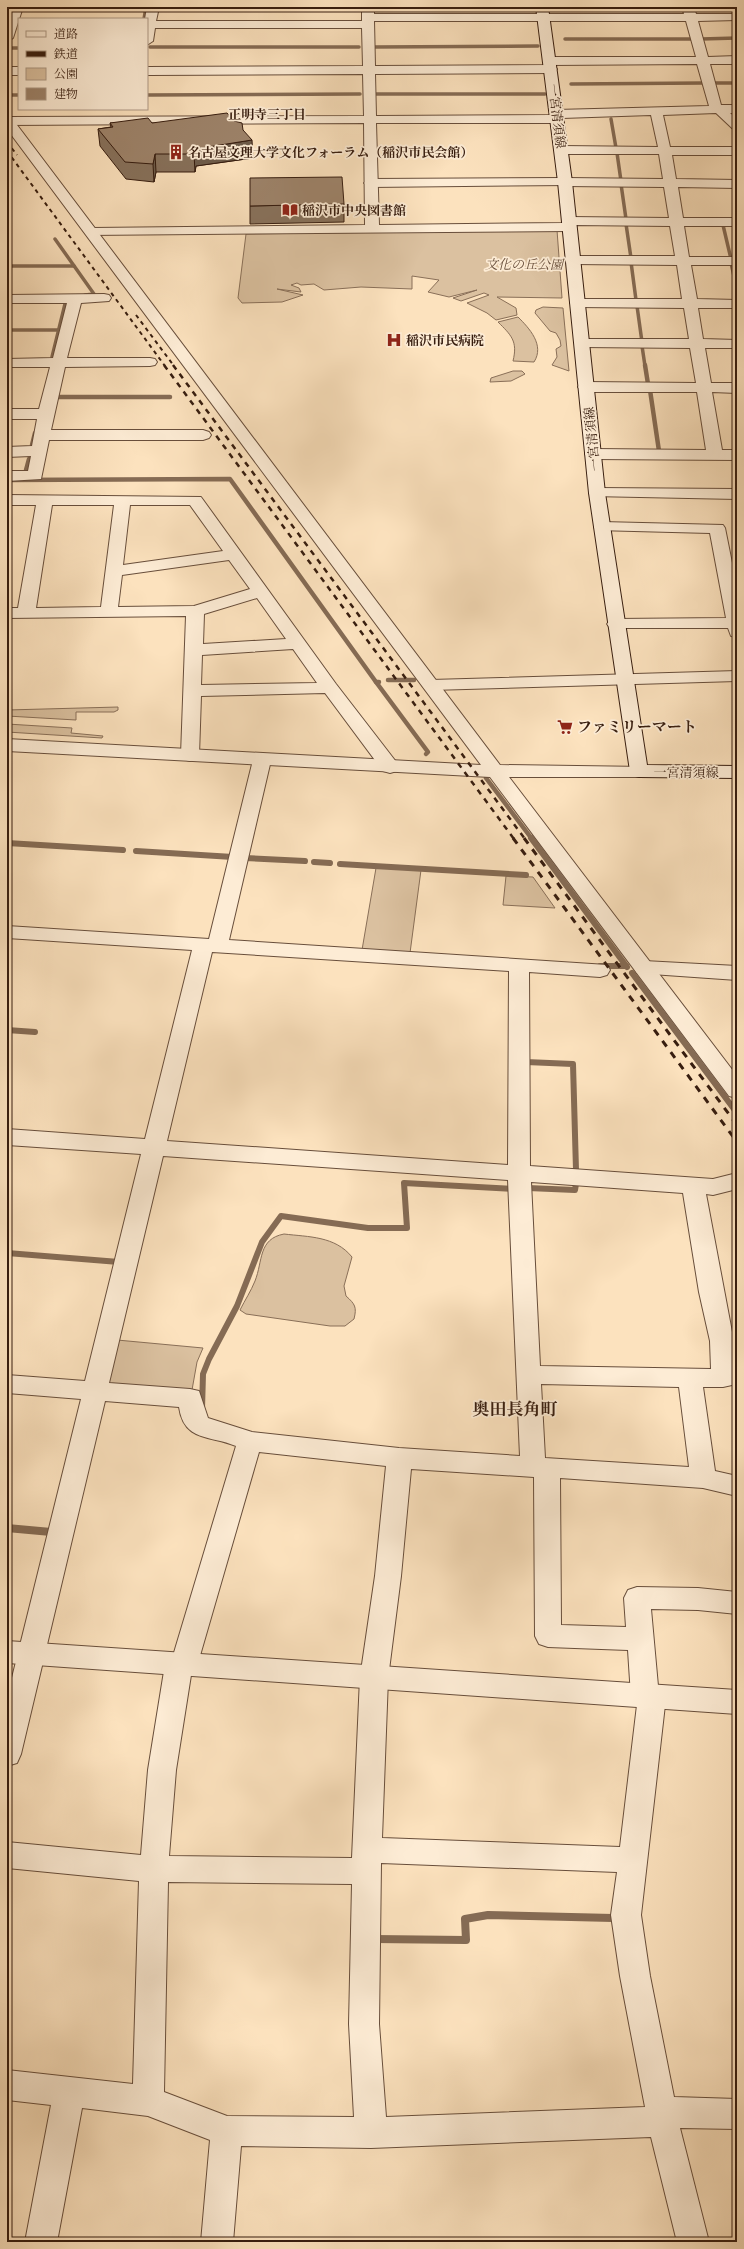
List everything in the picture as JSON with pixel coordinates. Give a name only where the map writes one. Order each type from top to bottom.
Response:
[{"type":"street","points":[[7,38],[15,24],[17,7]]},
{"type":"street","points":[[153,7],[148,24],[453,12],[689,12],[737,17]]},
{"type":"street","name":"一宮清須線","points":[[543,12],[565,182],[602,527],[639,772],[737,772]]},
{"type":"street","points":[[689,12],[715,106],[728,111],[737,126]]},
{"type":"street","points":[[368,16],[372,229]]},
{"type":"street","points":[[148,71],[369,70],[737,60]]},
{"type":"street","points":[[7,71],[18,71]]},
{"type":"street","points":[[8,120],[135,115],[370,120],[657,114],[728,111]]},
{"type":"street","points":[[657,114],[665,151],[715,455]]},
{"type":"street","points":[[8,120],[495,772],[737,1091]]},
{"type":"street","points":[[561,150],[737,151]]},
{"type":"street","points":[[371,183],[565,182],[737,184]]},
{"type":"street","points":[[92,232],[372,229],[569,224],[737,222]]},
{"type":"street","points":[[573,260],[737,262]]},
{"type":"street","points":[[7,476],[35,476],[38,452],[46,414],[60,363],[75,298]]},
{"type":"street","points":[[7,299],[104,298]]},
{"type":"street","points":[[578,303],[737,304]]},
{"type":"street","points":[[582,343],[737,344]]},
{"type":"street","points":[[7,363],[150,362]]},
{"type":"street","points":[[586,387],[737,388]]},
{"type":"street","points":[[7,414],[46,414]]},
{"type":"street","points":[[42,435],[204,435]]},
{"type":"street","points":[[7,452],[38,452]]},
{"type":"street","points":[[593,454],[737,455]]},
{"type":"street","points":[[598,493],[737,494]]},
{"type":"street","points":[[7,500],[196,500],[330,688],[390,767]]},
{"type":"street","points":[[26,613],[45,500]]},
{"type":"street","points":[[109,612],[123,500]]},
{"type":"street","points":[[602,527],[717,528],[732,584],[736,626],[616,624]]},
{"type":"street","points":[[114,571],[235,554]]},
{"type":"street","points":[[7,613],[195,611],[261,591]]},
{"type":"street","points":[[190,755],[195,611]]},
{"type":"street","points":[[193,650],[298,643]]},
{"type":"street","points":[[431,685],[737,676]]},
{"type":"street","points":[[192,691],[330,688]]},
{"type":"street","points":[[7,744],[262,760],[495,772],[639,772]]},
{"type":"street","points":[[7,1754],[19,1653],[95,1391],[153,1148],[262,760]]},
{"type":"street","points":[[7,932],[600,970]]},
{"type":"street","points":[[519,966],[519,1174],[530,1375],[540,1467],[548,1636],[640,1639]]},
{"type":"street","points":[[644,968],[737,973]]},
{"type":"street","points":[[7,1137],[714,1187],[737,1181]]},
{"type":"street","points":[[530,1375],[723,1378],[724,1358],[729,1341],[711,1292],[693,1185]]},
{"type":"street","points":[[690,1378],[703,1478]]},
{"type":"street","points":[[7,1384],[190,1398],[193,1416],[199,1425],[208,1429],[232,1434],[250,1441],[399,1458],[703,1478],[737,1486]]},
{"type":"street","points":[[148,2101],[154,1869],[162,1770],[181,1665],[250,1441]]},
{"type":"street","points":[[371,2133],[364,2024],[367,1861],[374,1678],[388,1576],[399,1458]]},
{"type":"street","points":[[693,2242],[662,2116],[635,1976],[626,1915],[634,1860],[648,1696],[640,1639],[637,1598],[698,1599],[737,1603]]},
{"type":"street","points":[[19,1653],[737,1702]]},
{"type":"street","points":[[7,1855],[154,1869],[367,1861],[634,1860]]},
{"type":"street","points":[[7,2085],[148,2101],[226,2131],[371,2133],[662,2116],[737,2114]]},
{"type":"street","points":[[41,2242],[68,2092]]},
{"type":"street","points":[[217,2242],[226,2131]]},
{"type":"green space","name":"文化の丘公園","points":[[557,230],[562,298],[497,297],[516,308],[517,315],[496,320],[487,313],[467,303],[489,295],[484,293],[461,301],[453,298],[477,290],[449,297],[428,292],[439,280],[412,276],[412,289],[361,287],[324,290],[314,284],[301,285],[297,283],[291,285],[299,288],[301,292],[277,289],[303,295],[282,302],[242,303],[238,298],[246,234]]},
{"type":"green space","points":[[543,307],[563,308],[569,371],[552,365],[557,357],[556,349],[561,346],[560,340],[556,333],[550,331],[535,313],[536,310]]},
{"type":"green space","points":[[518,317],[527,326],[537,343],[537,356],[534,362],[513,361],[515,348],[514,343],[507,331],[498,322]]},
{"type":"green space","points":[[513,371],[522,371],[525,374],[511,381],[490,382],[491,378]]},
{"type":"green space","points":[[118,707],[118,710],[114,712],[76,712],[76,720],[7,716],[7,710]]},
{"type":"green space","points":[[7,724],[72,728],[71,733],[103,736],[102,738],[7,732]]},
{"type":"green space","points":[[376,868],[421,870],[410,953],[362,950]]},
{"type":"green space","points":[[506,876],[533,877],[555,908],[503,905]]},
{"type":"green space","points":[[284,1234],[312,1237],[330,1241],[345,1250],[352,1257],[344,1286],[346,1296],[353,1304],[355,1311],[354,1319],[345,1326],[330,1326],[246,1314],[240,1310],[255,1281],[266,1246],[276,1237]]},
{"type":"green space","points":[[117,1340],[203,1348],[197,1362],[192,1390],[106,1388]]},
{"type":"building","points":[[227,113],[234,121],[242,123],[243,130],[252,140],[195,149],[194,154],[155,154],[153,164],[125,162],[98,129],[113,127],[110,123],[148,118],[152,123]]},
{"type":"building","points":[[342,177],[344,204],[250,206],[250,178]]},
{"type":"waterway","points":[[144,18],[146,7]]},
{"type":"waterway","points":[[701,39],[737,38]]},
{"type":"waterway","points":[[565,39],[691,39]]},
{"type":"waterway","points":[[373,47],[538,46]]},
{"type":"waterway","points":[[150,47],[359,47]]},
{"type":"waterway","points":[[8,48],[18,48]]},
{"type":"waterway","points":[[571,84],[704,83]]},
{"type":"waterway","points":[[714,83],[737,83]]},
{"type":"waterway","points":[[148,95],[360,94]]},
{"type":"waterway","points":[[375,94],[545,94]]},
{"type":"waterway","points":[[7,95],[18,95]]},
{"type":"waterway","points":[[611,119],[616,148]]},
{"type":"waterway","points":[[617,153],[621,181]]},
{"type":"waterway","points":[[621,184],[626,219]]},
{"type":"waterway","points":[[626,224],[631,258]]},
{"type":"waterway","points":[[723,225],[731,259]]},
{"type":"waterway","points":[[55,239],[94,294],[85,295]]},
{"type":"waterway","points":[[631,262],[636,300]]},
{"type":"waterway","points":[[731,263],[737,289]]},
{"type":"waterway","points":[[7,266],[74,266]]},
{"type":"waterway","points":[[59,330],[65,304]]},
{"type":"waterway","points":[[637,306],[642,342]]},
{"type":"waterway","points":[[7,330],[59,330]]},
{"type":"waterway","points":[[52,357],[59,330]]},
{"type":"waterway","points":[[642,346],[645,366]]},
{"type":"waterway","points":[[645,365],[648,384]]},
{"type":"waterway","points":[[650,390],[659,451]]},
{"type":"waterway","points":[[57,397],[170,397]]},
{"type":"waterway","points":[[32,445],[35,433]]},
{"type":"waterway","points":[[26,470],[29,459]]},
{"type":"waterway","points":[[7,480],[230,479],[376,682]]},
{"type":"waterway","points":[[388,680],[414,680]]},
{"type":"waterway","points":[[376,682],[428,752],[426,754]]},
{"type":"waterway","points":[[486,778],[532,839]]},
{"type":"waterway","points":[[531,838],[627,967]]},
{"type":"waterway","points":[[7,843],[123,850]]},
{"type":"waterway","points":[[136,851],[233,857]]},
{"type":"waterway","points":[[245,858],[305,861]]},
{"type":"waterway","points":[[314,862],[330,863]]},
{"type":"waterway","points":[[340,864],[526,875]]},
{"type":"waterway","points":[[600,966],[626,966]]},
{"type":"waterway","points":[[632,973],[737,1113]]},
{"type":"waterway","points":[[7,1030],[35,1032]]},
{"type":"waterway","points":[[526,1058],[526,1062],[573,1064],[576,1170]]},
{"type":"waterway","points":[[202,1409],[203,1374],[209,1359],[237,1306],[262,1242],[281,1216],[368,1228],[407,1228],[404,1183],[513,1189]]},
{"type":"waterway","points":[[528,1188],[575,1190],[576,1184]]},
{"type":"waterway","points":[[7,1253],[119,1262]]},
{"type":"waterway","points":[[7,1528],[51,1532]]},
{"type":"waterway","points":[[374,1939],[466,1940],[465,1919],[488,1915],[613,1918]]},
{"type":"railway","points":[[7,142],[17,155]]},
{"type":"railway","points":[[7,151],[165,366]]},
{"type":"railway","points":[[136,315],[174,366]]},
{"type":"railway","points":[[164,365],[514,839]]},
{"type":"railway","points":[[173,365],[525,839]]},
{"type":"railway","points":[[513,838],[737,1142]]},
{"type":"railway","points":[[524,838],[737,1125]]},
{"type":"place","name":"名古屋文理大学文化フォーラム（稲沢市民会館）","points":[[176,152]]},
{"type":"place","name":"稲沢市中央図書館","points":[[290,210]]},
{"type":"place","name":"稲沢市民病院","points":[[394,340]]},
{"type":"place","name":"ファミリーマート","points":[[565,727]]},
{"type":"district","name":"正明寺三丁目","points":[[267,114]]},
{"type":"district","name":"奥田長角町","points":[[515,1409]]}]
